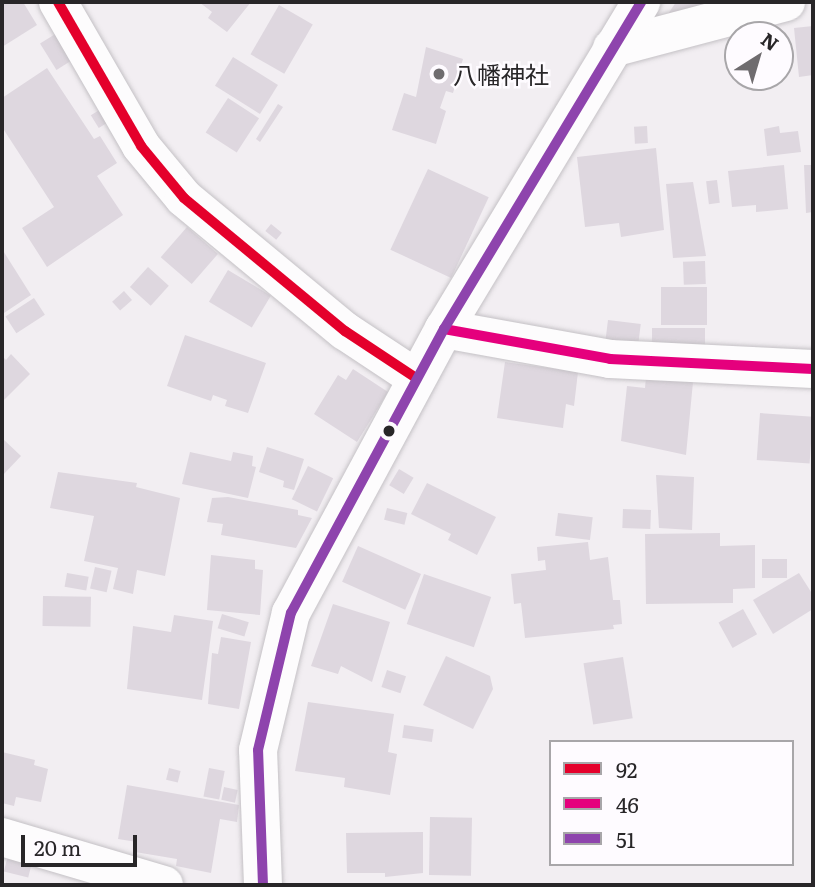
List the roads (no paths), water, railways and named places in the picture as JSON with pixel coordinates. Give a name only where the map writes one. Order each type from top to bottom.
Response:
[{"type":"street","points":[[58,2],[141,146],[184,198],[345,331],[416,378]]},
{"type":"street","points":[[263,885],[258,750],[291,613],[444,329],[641,2]]},
{"type":"street","points":[[612,48],[786,2]]},
{"type":"street","points":[[444,329],[610,359],[813,369]]},
{"type":"street","points":[[2,837],[164,885]]},
{"type":"place","name":"八幡神社","points":[[439,74]]}]
